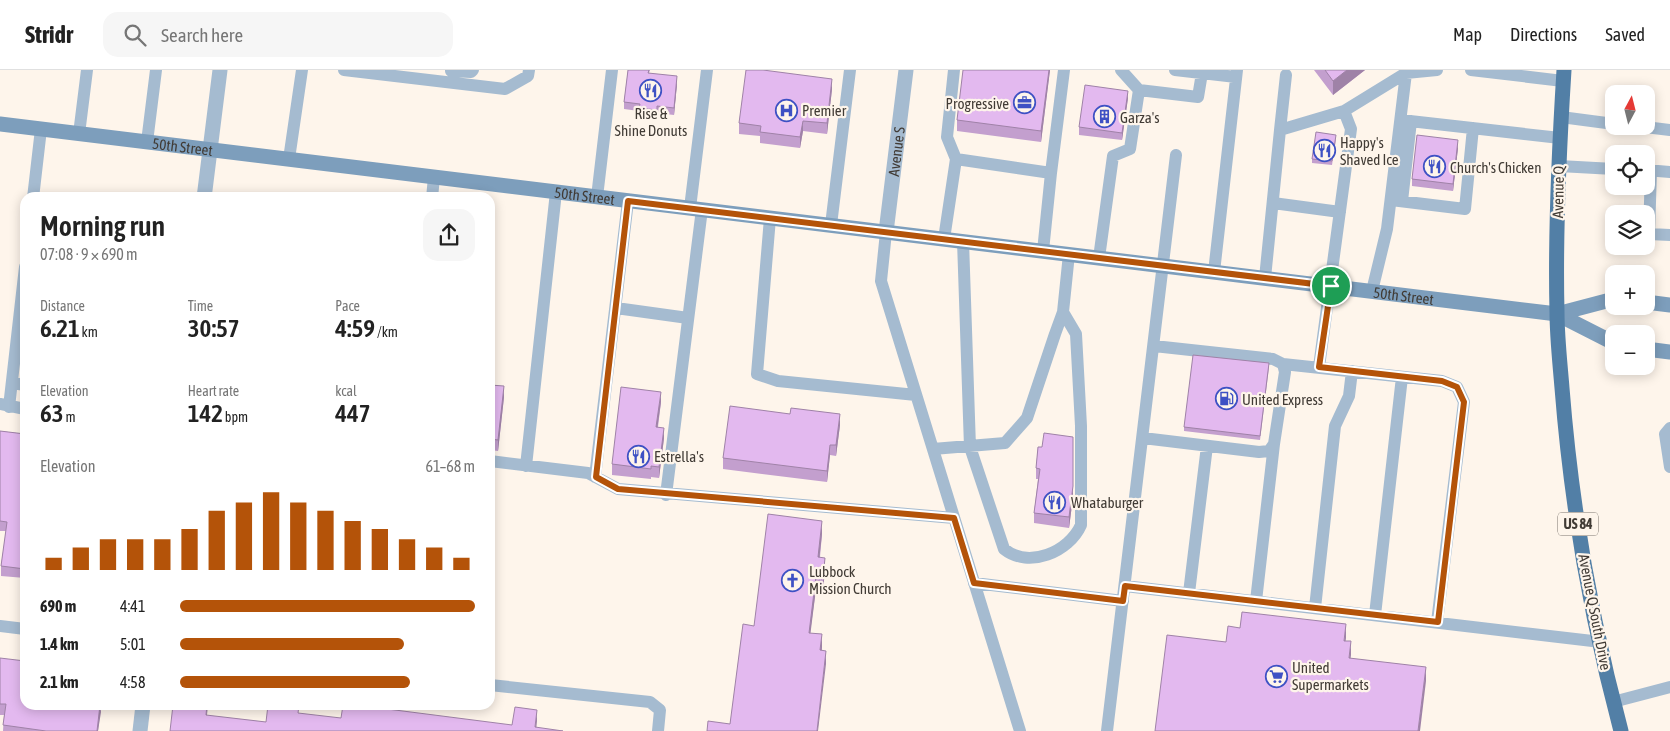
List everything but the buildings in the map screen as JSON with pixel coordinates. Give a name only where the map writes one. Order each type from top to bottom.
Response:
[{"type":"highway","name":"Avenue Q","points":[[1556,314],[1559,166],[1564,76]]},
{"type":"highway","name":"Avenue Q South Drive","points":[[1556,314],[1573,491],[1601,642],[1621,731]]},
{"type":"main road","name":"50th Street","points":[[0,124],[1556,314],[1605,338]]},
{"type":"main road","name":"50th Street","points":[[1556,314],[1605,301]]},
{"type":"main road","points":[[1655,303],[1670,305]]},
{"type":"main road","points":[[1655,350],[1670,352]]},
{"type":"street","points":[[205,192],[220,70]]},
{"type":"street","name":"Avenue S","points":[[886,232],[906,70]]},
{"type":"street","points":[[140,731],[142,710]]},
{"type":"lane","points":[[78,134],[87,70]]},
{"type":"lane","points":[[147,142],[156,70]]},
{"type":"lane","points":[[289,159],[302,70]]},
{"type":"lane","points":[[344,70],[383,72],[505,89],[528,76],[529,70]]},
{"type":"lane","points":[[449,70],[470,72],[473,70]]},
{"type":"lane","points":[[597,197],[612,70]]},
{"type":"lane","points":[[666,494],[688,318],[707,70]]},
{"type":"lane","points":[[831,225],[850,70]]},
{"type":"lane","points":[[944,239],[956,159],[946,137],[954,70]]},
{"type":"lane","points":[[1043,251],[1064,70]]},
{"type":"lane","points":[[1122,70],[1138,90],[1198,97],[1202,73]]},
{"type":"lane","points":[[1175,70],[1236,74],[1214,272]]},
{"type":"lane","points":[[1280,130],[1344,111],[1406,73],[1437,70]]},
{"type":"lane","points":[[1471,70],[1564,76]]},
{"type":"lane","points":[[1372,291],[1397,200],[1406,120],[1406,73]]},
{"type":"lane","points":[[1265,278],[1286,76]]},
{"type":"lane","points":[[1099,258],[1114,156],[1130,149],[1138,90]]},
{"type":"lane","points":[[1319,367],[1351,129],[1344,111]]},
{"type":"lane","points":[[1561,117],[1605,123]]},
{"type":"lane","points":[[1406,120],[1560,138]]},
{"type":"lane","points":[[1397,200],[1465,209],[1473,128]]},
{"type":"lane","points":[[1655,128],[1670,130]]},
{"type":"lane","points":[[34,192],[41,129]]},
{"type":"lane","points":[[1107,731],[1176,156]]},
{"type":"lane","points":[[956,159],[1051,173]]},
{"type":"lane","points":[[1559,166],[1605,169]]},
{"type":"lane","points":[[1655,171],[1670,172]]},
{"type":"lane","points":[[433,192],[434,177]]},
{"type":"lane","points":[[526,466],[556,192]]},
{"type":"lane","points":[[1649,195],[1649,234],[1670,235]]},
{"type":"lane","points":[[596,477],[628,201]]},
{"type":"lane","points":[[1273,203],[1340,212]]},
{"type":"lane","points":[[770,218],[757,374],[778,381],[916,395]]},
{"type":"lane","points":[[886,232],[881,281],[1020,731]]},
{"type":"lane","points":[[963,241],[970,447],[1004,549],[1012,556],[1022,558],[1035,557],[1063,549],[1076,536],[1081,525],[1081,426],[1076,334],[1062,312]]},
{"type":"lane","points":[[933,449],[1005,443],[1027,418],[1062,312],[1069,254]]},
{"type":"lane","points":[[616,308],[688,318]]},
{"type":"lane","points":[[20,312],[12,383],[4,406],[20,408]]},
{"type":"lane","points":[[1154,346],[1273,358],[1283,364],[1442,381],[1457,387],[1464,402],[1438,622]]},
{"type":"lane","points":[[1256,601],[1274,444],[1285,372],[1283,364]]},
{"type":"lane","points":[[1315,608],[1335,426],[1349,396],[1352,371]]},
{"type":"lane","points":[[1375,615],[1402,377]]},
{"type":"lane","points":[[12,383],[20,384]]},
{"type":"lane","points":[[1670,428],[1666,434],[1670,467]]},
{"type":"lane","points":[[1143,438],[1258,452],[1269,451],[1274,444]]},
{"type":"lane","points":[[1189,593],[1207,446]]},
{"type":"lane","points":[[495,462],[588,473],[618,489],[954,518]]},
{"type":"lane","points":[[974,583],[1123,601]]},
{"type":"lane","points":[[1125,586],[1601,642]]},
{"type":"lane","points":[[0,626],[20,628]]},
{"type":"lane","points":[[495,686],[650,702],[660,710],[658,731]]},
{"type":"lane","points":[[1614,702],[1670,687]]},
{"type":"place","name":"Rise & Shine Donuts","points":[[651,90]]},
{"type":"place","name":"Progressive","points":[[1025,103]]},
{"type":"place","name":"Premier","points":[[786,110]]},
{"type":"place","name":"Garza's","points":[[1104,117]]},
{"type":"place","name":"Happy's Shaved Ice","points":[[1324,151]]},
{"type":"place","name":"Church's Chicken","points":[[1434,167]]},
{"type":"place","name":"United Express","points":[[1226,399]]},
{"type":"place","name":"Estrella's","points":[[638,456]]},
{"type":"place","name":"Whataburger","points":[[1055,502]]},
{"type":"place","name":"Lubbock Mission Church","points":[[793,580]]},
{"type":"place","name":"United Supermarkets","points":[[1276,676]]},
{"type":"route","points":[[628,201],[1331,286],[1319,367],[1442,381],[1457,387],[1464,402],[1438,622],[1125,586],[1123,601],[974,583],[954,518],[678,496],[618,489],[596,477],[628,201]]}]
